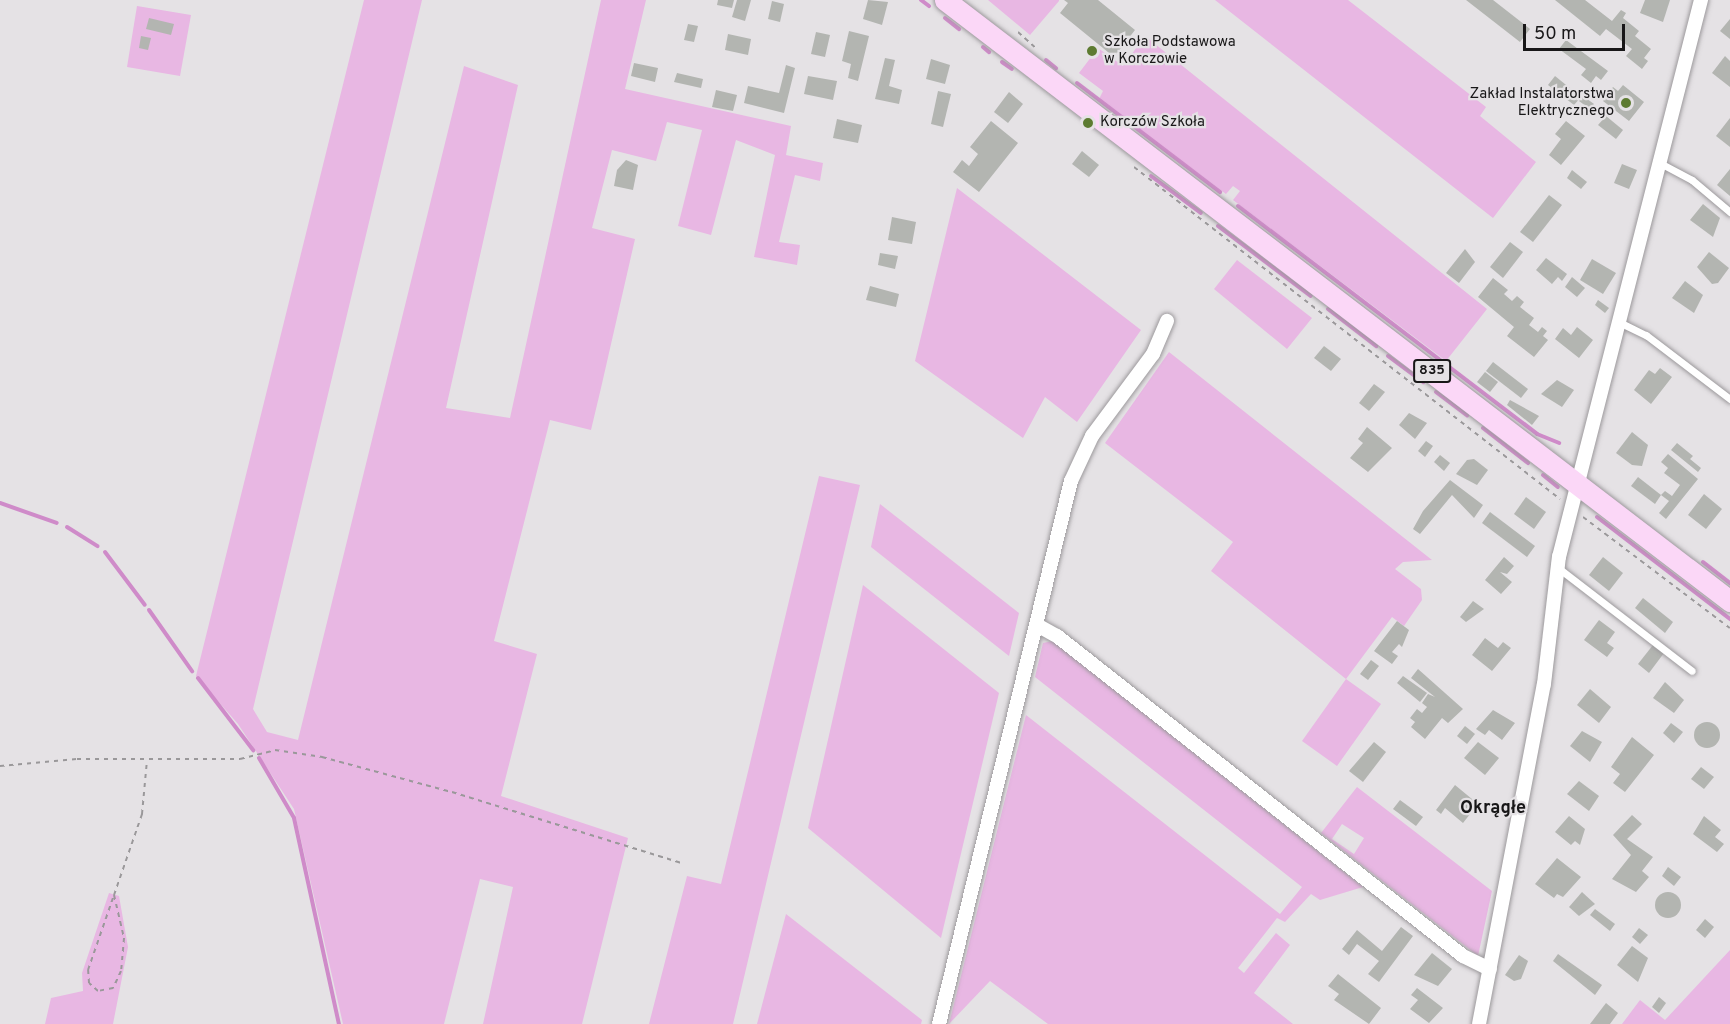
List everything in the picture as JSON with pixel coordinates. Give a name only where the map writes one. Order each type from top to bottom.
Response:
[{"type":"main road","name":"835","points":[[945,0],[1730,601]]},
{"type":"street","points":[[1479,1024],[1544,684],[1557,567],[1621,323],[1701,0]]},
{"type":"street","points":[[939,1024],[1076,469],[1092,436],[1153,354],[1167,321]]},
{"type":"street","points":[[1037,625],[1057,636],[1463,956],[1490,969]]},
{"type":"lane","points":[[1660,163],[1692,180],[1730,212]]},
{"type":"lane","points":[[1621,323],[1646,335],[1730,399]]},
{"type":"lane","points":[[1557,567],[1692,671]]},
{"type":"path","points":[[1131,165],[1147,183],[1730,628]]},
{"type":"path","points":[[0,766],[77,759],[240,759],[275,750],[322,757],[597,833],[682,863]]},
{"type":"path","points":[[114,895],[124,938],[121,971],[113,988],[98,991],[89,983],[88,970],[142,814],[147,760]]},
{"type":"shaded area","points":[[364,0],[422,0],[253,709],[267,732],[298,740],[464,66],[518,85],[446,408],[510,418],[601,0],[646,0],[625,89],[791,126],[786,155],[823,163],[820,181],[795,175],[779,242],[800,245],[797,265],[754,257],[775,155],[736,140],[711,235],[678,226],[702,130],[667,122],[656,161],[612,150],[592,228],[635,239],[591,430],[550,420],[494,641],[537,654],[501,796],[628,838],[582,1024],[483,1024],[513,887],[480,879],[444,1024],[343,1024],[294,809],[238,724],[196,676]]},
{"type":"shaded area","points":[[988,0],[1059,0],[1059,1],[1030,35]]},
{"type":"shaded area","points":[[1215,0],[1348,0],[1486,107],[1480,116],[1536,162],[1493,218]]},
{"type":"shaded area","points":[[137,6],[191,15],[180,76],[127,67]]},
{"type":"shaded area","points":[[1145,36],[1487,309],[1446,361],[1233,200],[1240,191],[1233,186],[1226,194],[1099,99],[1103,91],[1079,73],[1098,48],[1123,66]]},
{"type":"shaded area","points":[[957,188],[1141,330],[1077,422],[1045,397],[1023,438],[915,361]]},
{"type":"shaded area","points":[[1237,260],[1312,318],[1287,349],[1214,289]]},
{"type":"shaded area","points":[[1169,352],[1432,560],[1403,562],[1395,569],[1421,589],[1422,600],[1404,626],[1392,617],[1346,679],[1211,571],[1233,542],[1105,443]]},
{"type":"shaded area","points":[[819,476],[860,485],[733,1024],[649,1024],[687,876],[721,884]]},
{"type":"shaded area","points":[[880,504],[1019,613],[1009,656],[871,547]]},
{"type":"shaded area","points":[[863,585],[999,693],[941,938],[808,828]]},
{"type":"shaded area","points":[[1052,641],[1363,887],[1320,900],[1311,894],[1285,922],[1277,918],[1238,968],[1244,973],[1276,933],[1290,945],[1254,993],[1293,1024],[1048,1024],[990,981],[949,1024],[1026,715],[1280,914],[1302,887],[1035,677],[1043,643]]},
{"type":"shaded area","points":[[1346,679],[1381,704],[1337,766],[1302,741]]},
{"type":"shaded area","points":[[1357,787],[1492,891],[1478,956],[1321,833]],"holes":[[[1342,824],[1364,838],[1354,854],[1332,839]]]},
{"type":"shaded area","points":[[109,893],[119,896],[128,947],[113,1024],[45,1024],[51,998],[83,991],[82,973]]},
{"type":"shaded area","points":[[786,914],[922,1020],[921,1024],[757,1024]]},
{"type":"shaded area","points":[[1730,950],[1730,1024],[1622,1024],[1640,1000],[1665,1020]]},
{"type":"building","points":[[718,0],[734,0],[732,8],[717,5]]},
{"type":"building","points":[[737,0],[751,0],[745,21],[732,17]]},
{"type":"building","points":[[868,0],[888,2],[882,25],[863,19]]},
{"type":"building","points":[[1064,0],[1098,0],[1135,30],[1114,57],[1060,13],[1068,3]]},
{"type":"building","points":[[1466,0],[1493,0],[1530,29],[1520,42]]},
{"type":"building","points":[[1555,0],[1585,0],[1612,21],[1621,10],[1626,13],[1623,18],[1639,31],[1635,36],[1651,49],[1644,58],[1648,61],[1642,69],[1626,56],[1632,49],[1606,29],[1600,36]]},
{"type":"building","points":[[1645,0],[1670,0],[1663,22],[1640,13]]},
{"type":"building","points":[[772,1],[784,4],[780,22],[768,19]]},
{"type":"building","points":[[149,18],[174,24],[171,35],[146,29]]},
{"type":"building","points":[[1730,19],[1730,39],[1720,31]]},
{"type":"building","points":[[688,24],[698,26],[694,42],[684,40]]},
{"type":"building","points":[[849,31],[869,36],[858,81],[848,78],[851,64],[842,61]]},
{"type":"building","points":[[816,32],[830,35],[825,57],[811,54]]},
{"type":"building","points":[[728,34],[751,39],[748,55],[725,50]]},
{"type":"building","points":[[141,36],[151,38],[148,50],[139,48]]},
{"type":"building","points":[[1566,40],[1608,71],[1601,80],[1596,76],[1591,83],[1581,75],[1586,69],[1559,49]]},
{"type":"building","points":[[1725,56],[1730,61],[1730,87],[1712,73]]},
{"type":"building","points":[[885,58],[895,60],[889,86],[902,90],[899,104],[875,99]]},
{"type":"building","points":[[931,59],[950,65],[945,84],[926,79]]},
{"type":"building","points":[[634,63],[658,68],[655,82],[631,76]]},
{"type":"building","points":[[786,65],[795,68],[784,113],[744,103],[748,86],[779,93]]},
{"type":"building","points":[[677,73],[703,79],[701,88],[674,82]]},
{"type":"building","points":[[808,76],[837,81],[833,100],[804,94]]},
{"type":"building","points":[[1555,76],[1581,97],[1574,105],[1548,85]]},
{"type":"building","points":[[1623,85],[1644,102],[1629,121],[1603,101],[1613,87],[1618,91]]},
{"type":"building","points":[[716,90],[737,95],[733,111],[712,107]]},
{"type":"building","points":[[938,91],[951,94],[943,127],[931,124]]},
{"type":"building","points":[[1009,92],[1023,104],[1008,123],[994,112]]},
{"type":"building","points":[[1583,96],[1594,104],[1590,109],[1579,101]]},
{"type":"building","points":[[1606,116],[1623,130],[1616,139],[1598,125]]},
{"type":"building","points":[[1730,118],[1730,147],[1716,136]]},
{"type":"building","points":[[837,119],[862,125],[858,143],[833,138]]},
{"type":"building","points":[[991,121],[1018,143],[979,192],[953,172],[962,160],[969,166],[978,154],[970,147]]},
{"type":"building","points":[[1566,121],[1585,136],[1561,165],[1549,155],[1561,139],[1555,134]]},
{"type":"building","points":[[1082,151],[1099,165],[1089,177],[1072,164]]},
{"type":"building","points":[[626,160],[638,165],[633,190],[614,186],[617,170]]},
{"type":"building","points":[[1622,164],[1637,170],[1629,189],[1614,183]]},
{"type":"building","points":[[1730,169],[1730,196],[1717,185]]},
{"type":"building","points":[[1572,170],[1587,182],[1581,189],[1567,178]]},
{"type":"building","points":[[1549,195],[1562,205],[1533,242],[1520,232]]},
{"type":"building","points":[[1703,204],[1720,218],[1713,237],[1690,220]]},
{"type":"building","points":[[892,217],[916,222],[912,244],[888,240]]},
{"type":"building","points":[[1510,242],[1523,252],[1503,278],[1490,267]]},
{"type":"building","points":[[1465,249],[1475,262],[1459,283],[1446,273]]},
{"type":"building","points":[[1709,252],[1729,268],[1718,283],[1712,284],[1697,267]]},
{"type":"building","points":[[880,253],[898,256],[895,269],[878,265]]},
{"type":"building","points":[[1546,258],[1567,274],[1562,281],[1558,277],[1552,284],[1536,270]]},
{"type":"building","points":[[1592,259],[1616,273],[1603,294],[1580,280]]},
{"type":"building","points":[[1572,277],[1585,288],[1577,297],[1565,287]]},
{"type":"building","points":[[1493,278],[1508,290],[1504,294],[1512,301],[1517,296],[1524,302],[1520,307],[1534,318],[1529,325],[1538,332],[1542,327],[1547,331],[1543,336],[1548,340],[1534,357],[1507,336],[1514,327],[1478,297]]},
{"type":"building","points":[[1685,281],[1703,295],[1694,313],[1672,298]]},
{"type":"building","points":[[870,286],[899,294],[896,307],[866,300]]},
{"type":"building","points":[[1598,300],[1609,308],[1605,313],[1595,305]]},
{"type":"building","points":[[1577,327],[1593,340],[1579,358],[1555,339],[1563,328],[1571,335]]},
{"type":"building","points":[[1324,346],[1341,359],[1331,371],[1314,358]]},
{"type":"building","points":[[1493,362],[1528,389],[1521,398],[1486,371]]},
{"type":"building","points":[[1660,368],[1672,377],[1651,404],[1634,390],[1649,370],[1655,374]]},
{"type":"building","points":[[1485,372],[1498,382],[1490,392],[1477,382]]},
{"type":"building","points":[[1557,380],[1574,390],[1562,407],[1541,394]]},
{"type":"building","points":[[1374,384],[1385,392],[1369,411],[1359,403]]},
{"type":"building","points":[[1510,400],[1539,416],[1532,425],[1507,405]]},
{"type":"building","points":[[1409,413],[1427,423],[1415,439],[1399,425]]},
{"type":"building","points":[[1367,427],[1392,448],[1368,472],[1350,458],[1363,443],[1358,439]]},
{"type":"building","points":[[1632,432],[1648,445],[1642,466],[1632,465],[1616,453]]},
{"type":"building","points":[[1426,441],[1433,446],[1425,457],[1418,451]]},
{"type":"building","points":[[1677,443],[1693,456],[1690,459],[1701,468],[1698,472],[1671,450]]},
{"type":"building","points":[[1668,454],[1698,479],[1666,519],[1659,513],[1669,501],[1661,495],[1665,491],[1672,496],[1680,485],[1664,473],[1668,468],[1661,462]]},
{"type":"building","points":[[1440,455],[1450,463],[1444,471],[1434,462]]},
{"type":"building","points":[[1474,459],[1488,470],[1477,485],[1456,474],[1467,460]]},
{"type":"building","points":[[1638,477],[1661,495],[1655,504],[1631,486]]},
{"type":"building","points":[[1450,480],[1483,505],[1474,518],[1452,495],[1420,534],[1413,529],[1423,511]]},
{"type":"building","points":[[1704,494],[1722,509],[1706,529],[1688,515]]},
{"type":"building","points":[[1526,497],[1546,512],[1534,529],[1514,514]]},
{"type":"building","points":[[1490,512],[1535,546],[1527,557],[1482,523]]},
{"type":"building","points":[[1504,557],[1514,566],[1507,574],[1500,572],[1512,582],[1501,594],[1485,580]]},
{"type":"building","points":[[1603,557],[1623,573],[1609,591],[1589,575]]},
{"type":"building","points":[[1643,598],[1673,622],[1665,633],[1635,608]]},
{"type":"building","points":[[1473,601],[1484,609],[1466,622],[1460,617]]},
{"type":"building","points":[[1599,620],[1615,632],[1607,643],[1614,648],[1607,657],[1584,640]]},
{"type":"building","points":[[1397,621],[1409,630],[1402,647],[1399,644],[1392,652],[1398,656],[1392,664],[1374,651]]},
{"type":"building","points":[[1485,638],[1498,648],[1503,642],[1511,648],[1492,671],[1472,655]]},
{"type":"building","points":[[1653,645],[1664,653],[1649,673],[1638,664]]},
{"type":"building","points":[[1371,660],[1379,666],[1368,680],[1360,674]]},
{"type":"building","points":[[1418,669],[1463,709],[1448,723],[1442,718],[1425,739],[1411,727],[1415,722],[1410,718],[1417,709],[1422,713],[1427,707],[1422,703],[1428,694],[1435,697],[1411,678]]},
{"type":"building","points":[[1403,676],[1427,693],[1420,702],[1397,683]]},
{"type":"building","points":[[1665,682],[1684,700],[1674,713],[1653,698]]},
{"type":"building","points":[[1590,689],[1611,707],[1599,723],[1577,705]]},
{"type":"building","points":[[1493,710],[1515,723],[1502,740],[1489,730],[1485,735],[1476,729]]},
{"type":"building","points":[[1707,722],[1716,726],[1720,735],[1716,744],[1707,748],[1698,744],[1694,735],[1698,726]]},
{"type":"building","points":[[1671,723],[1683,732],[1674,743],[1663,733]]},
{"type":"building","points":[[1465,726],[1475,734],[1467,744],[1457,736]]},
{"type":"building","points":[[1582,731],[1602,742],[1590,762],[1570,746]]},
{"type":"building","points":[[1632,737],[1654,755],[1625,792],[1613,783],[1620,774],[1611,767]]},
{"type":"building","points":[[1374,742],[1386,752],[1363,782],[1349,771]]},
{"type":"building","points":[[1478,742],[1499,758],[1485,775],[1464,758]]},
{"type":"building","points":[[1701,767],[1714,777],[1704,789],[1691,779]]},
{"type":"building","points":[[1579,781],[1599,796],[1589,811],[1567,794]]},
{"type":"building","points":[[1455,785],[1478,804],[1463,823],[1445,808],[1441,814],[1436,810]]},
{"type":"building","points":[[1400,800],[1423,817],[1416,826],[1393,809]]},
{"type":"building","points":[[1632,815],[1642,824],[1627,839],[1653,857],[1642,871],[1649,877],[1636,892],[1612,879],[1631,855],[1613,835]]},
{"type":"building","points":[[1569,816],[1585,829],[1580,845],[1575,841],[1571,845],[1555,832]]},
{"type":"building","points":[[1704,816],[1721,830],[1715,837],[1724,844],[1717,852],[1693,834]]},
{"type":"building","points":[[1557,858],[1581,877],[1563,897],[1557,894],[1554,898],[1535,884]]},
{"type":"building","points":[[1668,867],[1681,877],[1674,886],[1662,876]]},
{"type":"building","points":[[1582,892],[1595,904],[1579,916],[1569,907]]},
{"type":"building","points":[[1668,892],[1677,896],[1681,905],[1677,914],[1668,918],[1659,914],[1655,905],[1659,896]]},
{"type":"building","points":[[1595,909],[1615,924],[1610,931],[1590,915]]},
{"type":"building","points":[[1705,919],[1714,927],[1705,938],[1696,930]]},
{"type":"building","points":[[1401,927],[1413,936],[1379,982],[1368,974],[1379,961],[1357,944],[1349,955],[1342,949],[1357,930],[1382,951]]},
{"type":"building","points":[[1639,928],[1648,935],[1640,944],[1632,937]]},
{"type":"building","points":[[1632,946],[1648,958],[1638,982],[1617,965]]},
{"type":"building","points":[[1432,953],[1452,969],[1438,986],[1414,975]]},
{"type":"building","points":[[1558,954],[1602,985],[1595,995],[1553,961]]},
{"type":"building","points":[[1519,955],[1528,961],[1521,979],[1514,981],[1505,975]]},
{"type":"building","points":[[1338,974],[1381,1008],[1369,1024],[1334,1000],[1339,994],[1328,986]]},
{"type":"building","points":[[1417,988],[1443,1008],[1429,1023],[1410,1009],[1418,1000],[1411,995]]},
{"type":"building","points":[[1659,997],[1666,1003],[1659,1013],[1652,1007]]},
{"type":"building","points":[[1606,1003],[1618,1013],[1610,1024],[1590,1024]]},
{"type":"waterway","points":[[921,0],[929,6]]},
{"type":"waterway","points":[[945,18],[959,29]]},
{"type":"waterway","points":[[983,47],[989,52]]},
{"type":"waterway","points":[[1046,60],[1056,68]]},
{"type":"waterway","points":[[1002,62],[1012,69]]},
{"type":"waterway","points":[[1077,83],[1220,192]]},
{"type":"waterway","points":[[1151,176],[1201,213]]},
{"type":"waterway","points":[[1238,206],[1537,434],[1559,443]]},
{"type":"waterway","points":[[1218,226],[1311,296]]},
{"type":"waterway","points":[[1328,309],[1376,346]]},
{"type":"waterway","points":[[1388,356],[1423,382]]},
{"type":"waterway","points":[[1436,392],[1467,415]]},
{"type":"waterway","points":[[1483,428],[1528,463]]},
{"type":"waterway","points":[[1543,475],[1558,487]]},
{"type":"waterway","points":[[0,503],[57,523]]},
{"type":"waterway","points":[[1597,517],[1730,619]]},
{"type":"waterway","points":[[67,527],[97,546]]},
{"type":"waterway","points":[[105,552],[145,605]]},
{"type":"waterway","points":[[1703,562],[1730,583]]},
{"type":"waterway","points":[[149,610],[192,671]]},
{"type":"waterway","points":[[198,678],[253,750]]},
{"type":"waterway","points":[[259,758],[294,818],[339,1024]]},
{"type":"place","name":"Szkoła Podstawowa w Korczowie","points":[[1092,51]]},
{"type":"place","name":"Zakład Instalatorstwa Elektrycznego","points":[[1626,103]]},
{"type":"place","name":"Korczów Szkoła","points":[[1088,123]]},
{"type":"district","name":"Okrągłe","points":[[1493,809]]}]
